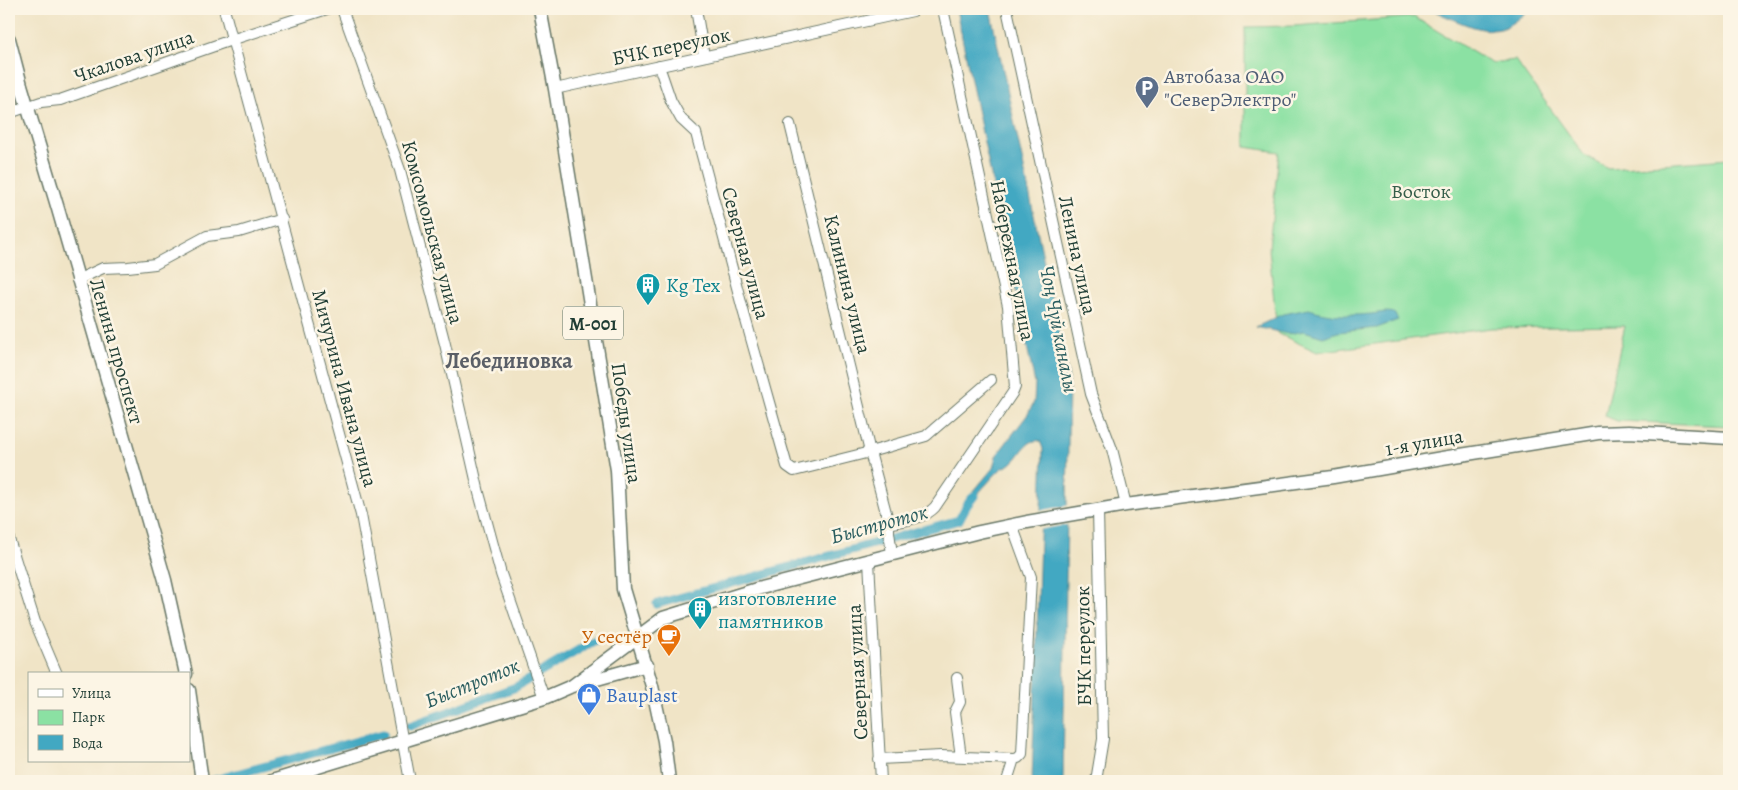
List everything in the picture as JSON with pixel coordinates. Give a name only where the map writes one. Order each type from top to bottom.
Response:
[{"type":"main road","name":"Победы улица","points":[[540,9],[617,470],[623,589],[647,665],[664,741],[669,781]]},
{"type":"main road","name":"Ленина проспект","points":[[9,40],[165,580],[182,672]]},
{"type":"main road","name":"1-я улица","points":[[1012,525],[1098,510],[1332,477],[1598,433],[1629,432],[1729,438]]},
{"type":"main road","points":[[572,686],[663,618],[757,589],[869,561],[890,538],[1012,525]]},
{"type":"main road","points":[[272,781],[309,776],[402,742],[544,698],[572,686],[647,665]]},
{"type":"main road","points":[[190,697],[202,781]]},
{"type":"street","name":"Мичурина Ивана улица","points":[[224,9],[234,39],[361,515],[410,781]]},
{"type":"street","name":"Чкалова улица","points":[[9,113],[41,102],[60,100],[234,39],[327,9]]},
{"type":"street","name":"Комсомольская улица","points":[[342,9],[400,170],[501,574],[544,698]]},
{"type":"street","points":[[696,9],[704,56]]},
{"type":"street","name":"Набережная улица","points":[[890,538],[930,512],[946,494],[1015,387],[1008,306],[943,9]]},
{"type":"street","name":"Ленина улица","points":[[1006,9],[1091,394],[1112,449],[1126,506]]},
{"type":"street","name":"БЧК переулок","points":[[554,89],[913,11]]},
{"type":"street","name":"Северная улица","points":[[659,66],[671,101],[681,119],[696,133],[787,466],[794,471],[870,452]]},
{"type":"street","name":"Калинина улица","points":[[790,124],[890,538]]},
{"type":"street","points":[[77,280],[103,268],[154,264],[207,236],[240,232],[282,219]]},
{"type":"street","points":[[870,452],[926,436],[991,380]]},
{"type":"street","name":"БЧК переулок","points":[[1096,781],[1103,738],[1098,510]]},
{"type":"street","points":[[879,759],[942,756],[1014,759],[1022,754],[1031,577],[1012,525]]},
{"type":"street","points":[[9,539],[35,622],[56,672]]},
{"type":"street","name":"Северная улица","points":[[869,561],[881,781]]},
{"type":"street","points":[[957,678],[960,702],[955,712],[961,757]]},
{"type":"street","points":[[1007,781],[1014,759]]},
{"type":"green space","name":"Восток","points":[[1414,17],[1491,63],[1515,60],[1584,155],[1608,168],[1729,159],[1729,426],[1617,421],[1605,416],[1625,326],[1491,328],[1317,352],[1277,333],[1269,248],[1279,152],[1245,147],[1245,27],[1294,26]]},
{"type":"water","points":[[956,9],[990,9],[1069,379],[1063,781],[1032,781],[1043,449],[1040,441],[1028,444],[1012,463],[1000,470],[967,505],[973,492],[993,468],[996,456],[1028,414],[1034,402],[1035,384]]},
{"type":"water","points":[[1430,9],[1529,9],[1508,26],[1492,30],[1464,24]]},
{"type":"water","points":[[1309,309],[1340,315],[1391,312],[1394,313],[1398,320],[1377,328],[1338,332],[1323,337],[1304,331],[1288,334],[1256,327],[1283,314]]},
{"type":"pier","points":[[1070,505],[1070,524],[1038,530],[1039,511]]},
{"type":"waterway","name":"Быстроток","points":[[657,604],[959,520],[974,496]]},
{"type":"waterway","name":"Быстроток","points":[[410,726],[516,687],[597,639]]},
{"type":"waterway","name":"Быстроток","points":[[211,781],[383,734]]},
{"type":"place","name":"Автобаза ОАО \"СеверЭлектро\"","points":[[1147,109]]},
{"type":"place","name":"Kg Tex","points":[[648,306]]},
{"type":"place","name":"изготовление памятников","points":[[700,630]]},
{"type":"place","name":"У сестёр","points":[[669,657]]},
{"type":"place","name":"Bauplast","points":[[589,716]]},
{"type":"district","name":"Лебединовка","points":[[509,360]]},
{"type":"water label","name":"Чоң Чүй каналы","points":[[1059,329]]}]
